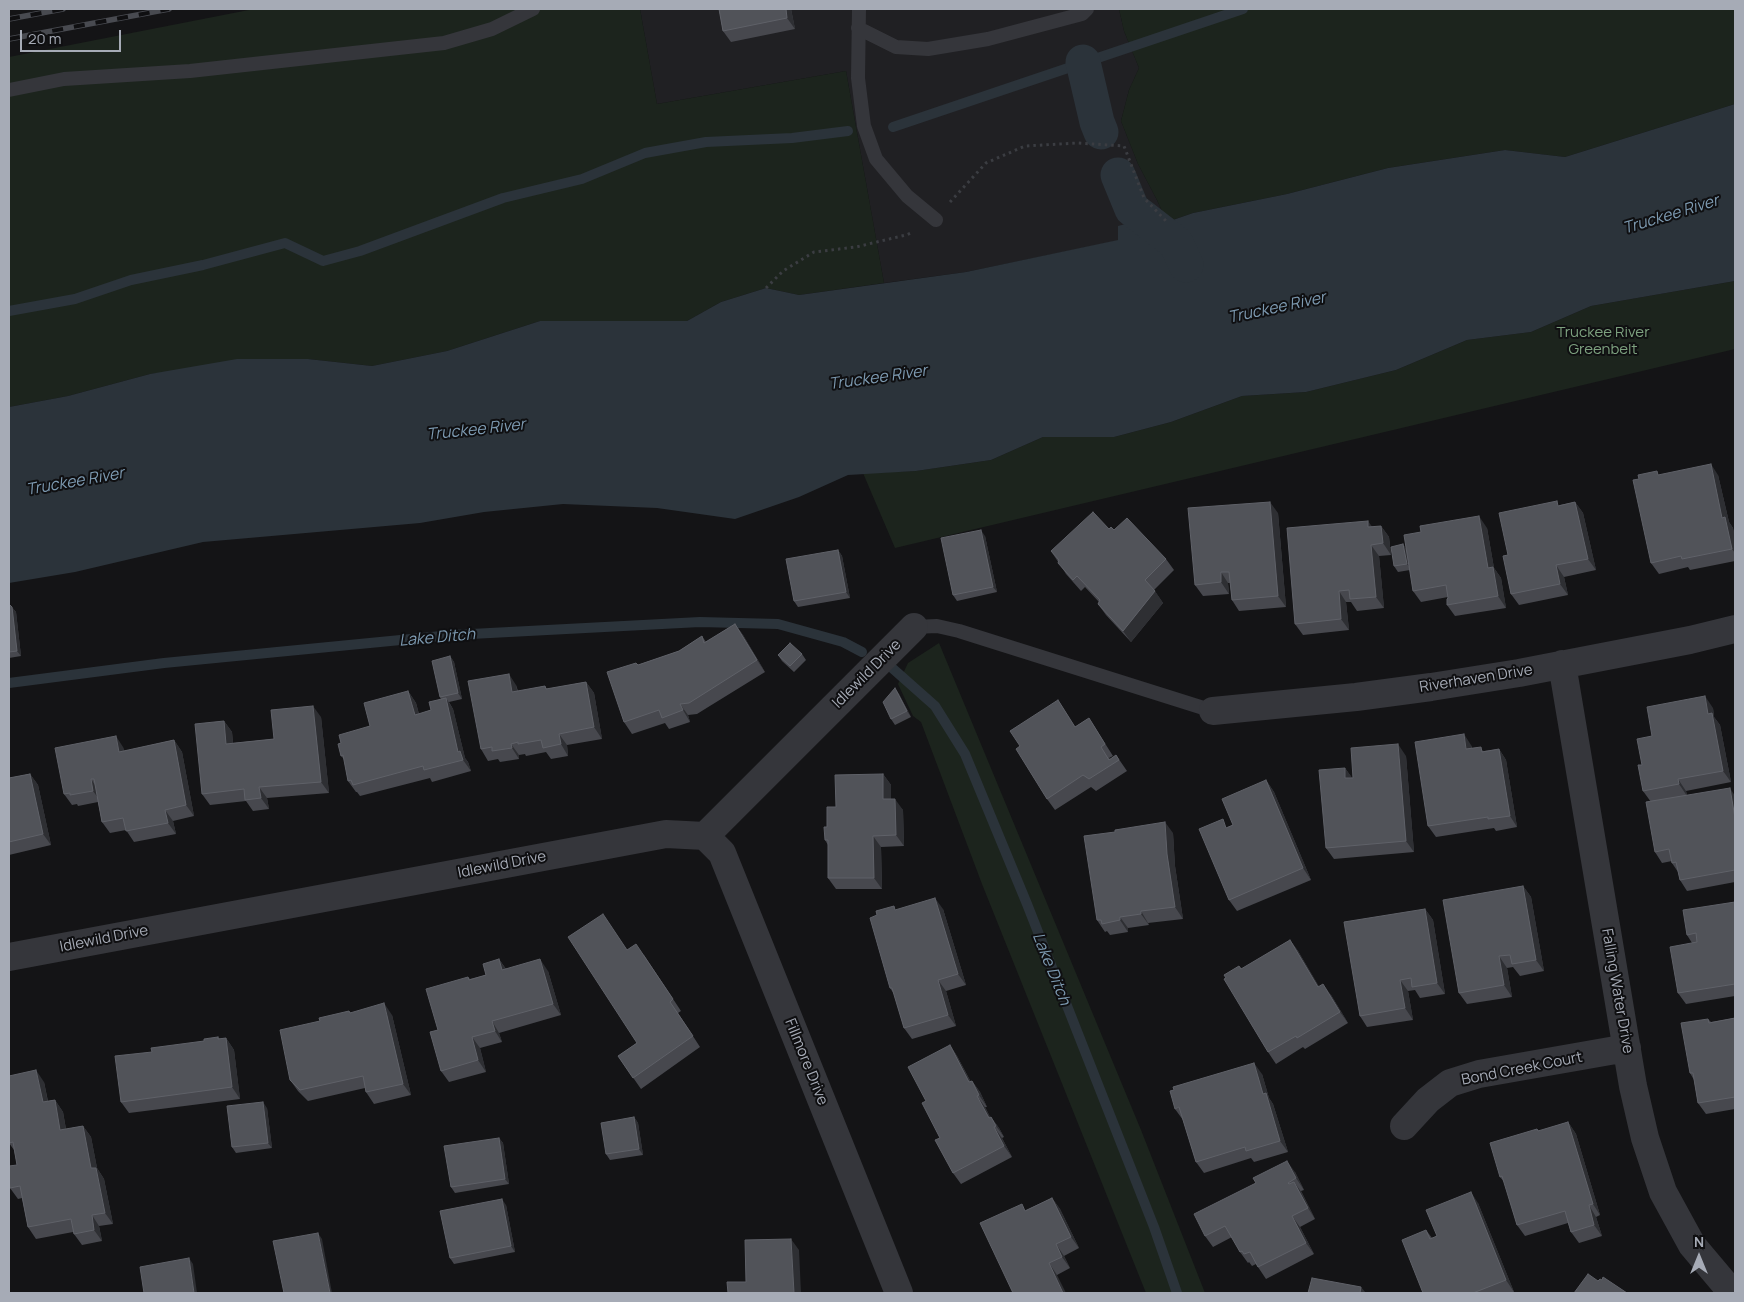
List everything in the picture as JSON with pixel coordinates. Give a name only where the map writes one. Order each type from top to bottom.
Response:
[{"type":"street","name":"Idlewild Drive","points":[[9,957],[666,834],[705,836],[914,627]]},
{"type":"street","name":"Riverhaven Drive","points":[[1213,711],[1384,693],[1509,674],[1690,640],[1735,629]]},
{"type":"street","name":"Falling Water Drive","points":[[1562,664],[1633,1086],[1646,1138],[1663,1192],[1692,1245],[1724,1283],[1735,1293]]},
{"type":"street","name":"Fillmore Drive","points":[[705,836],[722,853],[899,1293]]},
{"type":"street","name":"Bond Creek Court","points":[[1404,1126],[1428,1100],[1450,1083],[1479,1074],[1627,1048]]},
{"type":"lane","points":[[9,90],[64,79],[190,71],[444,44],[492,29],[534,9]]},
{"type":"lane","points":[[859,9],[858,78],[864,126],[876,159],[907,196],[936,220]]},
{"type":"lane","points":[[858,28],[896,47],[928,49],[988,39],[1082,14],[1087,9]]},
{"type":"lane","points":[[914,627],[937,626],[959,631],[1213,711]]},
{"type":"path","points":[[766,288],[783,271],[814,252],[856,247],[906,235],[936,220],[986,162],[1025,146],[1077,143],[1124,146],[1144,198],[1167,222]]},
{"type":"shaded area","points":[[640,9],[1119,9],[1124,31],[1139,68],[1129,90],[1121,121],[1138,164],[1167,222],[1158,227],[1155,232],[1107,243],[966,272],[884,283],[846,71],[657,104]]},
{"type":"green space","points":[[254,9],[640,9],[657,104],[846,71],[884,283],[799,295],[766,288],[721,302],[687,321],[540,321],[447,351],[372,366],[308,359],[150,374],[68,396],[9,407],[9,57]]},
{"type":"green space","points":[[1119,9],[1735,9],[1735,104],[1565,157],[1505,150],[1388,168],[1287,194],[1193,213],[1167,222],[1138,164],[1121,121],[1129,90],[1139,68],[1124,31]]},
{"type":"green space","name":"Truckee River Greenbelt","points":[[1735,281],[1735,349],[895,548],[863,473],[916,471],[991,460],[1043,437],[1114,437],[1171,422],[1242,396],[1306,392],[1396,370],[1467,340],[1531,332],[1591,306]]},
{"type":"green space","points":[[939,643],[1141,1130],[1205,1293],[1146,1293],[982,884],[921,722],[913,716],[898,684],[908,663]]},
{"type":"water","name":"Truckee River","points":[[1735,104],[1735,281],[1591,306],[1531,332],[1467,340],[1396,370],[1306,392],[1242,396],[1171,422],[1114,437],[1043,437],[991,460],[916,471],[848,475],[799,497],[735,519],[657,508],[563,504],[484,512],[420,523],[203,542],[75,572],[9,583],[9,407],[68,396],[150,374],[237,359],[308,359],[372,366],[447,351],[540,321],[687,321],[721,302],[766,288],[799,295],[966,272],[1118,240],[1118,226],[1137,221],[1155,232],[1158,227],[1167,222],[1193,213],[1287,194],[1388,168],[1505,150],[1565,157]]},
{"type":"building","points":[[719,9],[786,9],[787,18],[723,31]]},
{"type":"building","points":[[1711,464],[1722,518],[1725,517],[1732,549],[1682,559],[1681,556],[1651,563],[1633,480],[1639,479],[1638,475],[1657,471],[1658,475]]},
{"type":"building","points":[[1557,501],[1558,506],[1575,502],[1588,559],[1556,565],[1560,584],[1511,594],[1503,556],[1508,555],[1499,513]]},
{"type":"building","points":[[1270,502],[1278,596],[1232,600],[1229,572],[1221,572],[1221,582],[1195,585],[1188,508]]},
{"type":"building","points":[[1093,512],[1109,529],[1111,527],[1114,530],[1127,518],[1166,559],[1145,580],[1155,591],[1123,631],[1098,604],[1100,600],[1077,576],[1073,580],[1058,563],[1059,560],[1051,551]]},
{"type":"building","points":[[1479,516],[1488,568],[1493,567],[1498,596],[1447,605],[1446,585],[1413,591],[1404,535],[1421,532],[1420,526]]},
{"type":"building","points":[[1368,521],[1368,527],[1381,526],[1383,543],[1371,545],[1376,597],[1350,599],[1349,590],[1339,591],[1341,619],[1295,624],[1287,528]]},
{"type":"building","points":[[981,530],[993,587],[953,595],[941,538]]},
{"type":"building","points":[[1403,544],[1407,564],[1394,566],[1391,547]]},
{"type":"building","points":[[838,550],[846,592],[794,601],[786,559]]},
{"type":"building","points":[[9,604],[12,607],[17,651],[9,652]]},
{"type":"building","points":[[735,624],[757,660],[689,703],[680,704],[683,710],[662,718],[659,710],[624,722],[607,672],[636,663],[638,665],[679,651],[702,636],[704,643]]},
{"type":"building","points":[[790,643],[802,654],[790,666],[778,655]]},
{"type":"building","points":[[450,656],[458,693],[440,697],[432,661]]},
{"type":"building","points":[[509,674],[512,692],[545,686],[546,689],[586,682],[594,727],[559,734],[561,744],[543,748],[541,740],[518,744],[518,742],[511,744],[512,748],[492,751],[492,747],[481,749],[468,681]]},
{"type":"building","points":[[895,688],[907,711],[891,719],[883,702]]},
{"type":"building","points":[[408,691],[415,715],[431,710],[429,702],[446,698],[458,752],[460,751],[463,760],[424,770],[423,766],[353,785],[351,780],[348,781],[343,755],[341,756],[338,744],[341,743],[339,735],[370,726],[364,703]]},
{"type":"building","points":[[1705,696],[1708,714],[1712,713],[1723,771],[1678,779],[1679,784],[1643,791],[1638,765],[1642,765],[1637,739],[1652,736],[1647,707]]},
{"type":"building","points":[[1058,700],[1075,727],[1089,718],[1105,744],[1101,747],[1109,760],[1116,755],[1119,760],[1089,779],[1083,775],[1047,799],[1016,749],[1020,746],[1010,731]]},
{"type":"building","points":[[313,706],[321,782],[259,787],[261,798],[245,800],[244,789],[202,794],[195,724],[224,721],[226,744],[274,739],[271,710]]},
{"type":"building","points":[[1464,734],[1466,749],[1481,747],[1482,752],[1499,749],[1510,816],[1488,819],[1488,817],[1428,826],[1415,742]]},
{"type":"building","points":[[116,736],[119,752],[174,740],[186,805],[165,810],[168,823],[126,831],[123,818],[102,822],[94,779],[91,779],[93,791],[70,795],[70,793],[64,794],[55,748]]},
{"type":"building","points":[[1398,744],[1406,841],[1326,848],[1319,770],[1345,768],[1345,778],[1353,778],[1351,748]]},
{"type":"building","points":[[30,774],[43,834],[9,842],[9,778]]},
{"type":"building","points":[[883,774],[883,799],[895,799],[896,835],[873,836],[874,878],[828,878],[828,840],[825,840],[824,827],[827,827],[827,807],[836,807],[835,775]]},
{"type":"building","points":[[1266,780],[1303,868],[1229,900],[1199,829],[1223,819],[1226,828],[1233,825],[1222,799]]},
{"type":"building","points":[[1730,788],[1735,818],[1735,870],[1680,880],[1676,862],[1672,863],[1669,849],[1655,852],[1646,802]]},
{"type":"building","points":[[1165,822],[1167,854],[1175,907],[1141,911],[1141,914],[1120,917],[1120,920],[1102,924],[1101,920],[1097,920],[1084,836]]},
{"type":"building","points":[[1523,886],[1536,960],[1512,964],[1510,955],[1499,956],[1504,985],[1459,993],[1443,900]]},
{"type":"building","points":[[935,898],[958,974],[938,980],[948,1015],[904,1028],[892,988],[890,988],[870,918],[877,915],[876,911],[894,906],[895,910]]},
{"type":"building","points":[[1735,902],[1735,984],[1678,993],[1670,947],[1697,942],[1696,933],[1687,935],[1683,910]]},
{"type":"building","points":[[1425,909],[1437,983],[1412,987],[1411,978],[1400,980],[1405,1008],[1360,1016],[1344,922]]},
{"type":"building","points":[[603,914],[627,950],[636,944],[673,999],[670,1002],[693,1036],[633,1078],[618,1056],[637,1043],[568,937]]},
{"type":"building","points":[[1290,940],[1318,987],[1323,984],[1340,1012],[1297,1038],[1296,1036],[1268,1052],[1224,979],[1226,978],[1224,975],[1239,966],[1241,969]]},
{"type":"building","points":[[499,959],[502,970],[540,959],[553,1004],[492,1021],[495,1031],[472,1037],[478,1060],[441,1071],[430,1032],[438,1030],[426,989],[468,977],[469,980],[486,975],[483,964]]},
{"type":"building","points":[[384,1003],[403,1084],[366,1092],[363,1076],[300,1090],[290,1080],[280,1030],[320,1021],[319,1018],[349,1011],[350,1013]]},
{"type":"building","points":[[1735,1018],[1735,1097],[1698,1103],[1693,1073],[1690,1073],[1681,1023],[1708,1019],[1709,1023]]},
{"type":"building","points":[[218,1037],[218,1039],[226,1038],[232,1087],[121,1102],[115,1056],[152,1052],[151,1048],[204,1041],[204,1039]]},
{"type":"building","points":[[950,1045],[969,1082],[972,1081],[979,1095],[977,1096],[989,1118],[991,1117],[996,1126],[994,1127],[1004,1146],[953,1173],[935,1140],[940,1138],[922,1103],[926,1101],[908,1067]]},
{"type":"building","points":[[1254,1063],[1263,1094],[1266,1093],[1280,1141],[1246,1151],[1245,1147],[1196,1162],[1179,1107],[1175,1109],[1170,1091],[1174,1090],[1173,1087]]},
{"type":"building","points":[[36,1070],[43,1102],[55,1100],[60,1130],[83,1126],[91,1168],[96,1168],[105,1213],[92,1215],[94,1230],[74,1234],[71,1219],[28,1227],[20,1186],[10,1188],[9,1166],[17,1165],[13,1142],[9,1143],[9,1076]]},
{"type":"building","points":[[263,1102],[268,1143],[232,1147],[227,1106]]},
{"type":"building","points":[[634,1117],[639,1149],[606,1154],[601,1123]]},
{"type":"building","points":[[1568,1122],[1593,1204],[1589,1205],[1594,1225],[1571,1232],[1565,1211],[1517,1225],[1490,1143]]},
{"type":"building","points":[[499,1138],[505,1179],[451,1187],[444,1146]]},
{"type":"building","points":[[1287,1161],[1296,1178],[1288,1183],[1294,1182],[1308,1208],[1292,1216],[1306,1243],[1258,1267],[1250,1252],[1244,1254],[1242,1251],[1240,1252],[1225,1226],[1205,1236],[1194,1214],[1256,1183],[1253,1178]]},
{"type":"building","points":[[1471,1192],[1506,1280],[1473,1293],[1423,1293],[1402,1240],[1426,1230],[1430,1239],[1437,1236],[1426,1210]]},
{"type":"building","points":[[1052,1198],[1071,1237],[1056,1244],[1062,1257],[1049,1263],[1063,1293],[1013,1293],[980,1223],[1022,1204],[1025,1211]]},
{"type":"building","points":[[502,1199],[511,1246],[450,1258],[440,1211]]},
{"type":"building","points":[[318,1233],[330,1293],[284,1293],[273,1241]]},
{"type":"building","points":[[791,1239],[794,1293],[728,1293],[727,1282],[746,1282],[745,1240]]},
{"type":"building","points":[[189,1258],[194,1293],[144,1293],[140,1267]]},
{"type":"building","points":[[1588,1274],[1598,1281],[1602,1280],[1603,1277],[1627,1293],[1574,1293]]},
{"type":"building","points":[[1312,1278],[1361,1287],[1360,1293],[1308,1293]]},
{"type":"waterway","points":[[893,127],[1243,9]]},
{"type":"waterway","points":[[1083,62],[1101,132]]},
{"type":"waterway","points":[[9,311],[75,299],[131,280],[203,265],[285,243],[323,261],[360,251],[503,198],[582,179],[645,153],[706,142],[792,138],[848,131]]},
{"type":"waterway","points":[[1118,175],[1132,209],[1176,243],[1186,265]]},
{"type":"waterway","name":"Lake Ditch","points":[[9,683],[164,663],[452,635],[700,622],[778,624],[843,642],[862,652]]},
{"type":"waterway","name":"Lake Ditch","points":[[891,667],[935,706],[965,754],[1027,904],[1154,1227],[1177,1293]]},
{"type":"railway","points":[[9,19],[63,9]]},
{"type":"railway","points":[[9,39],[169,9]]}]
